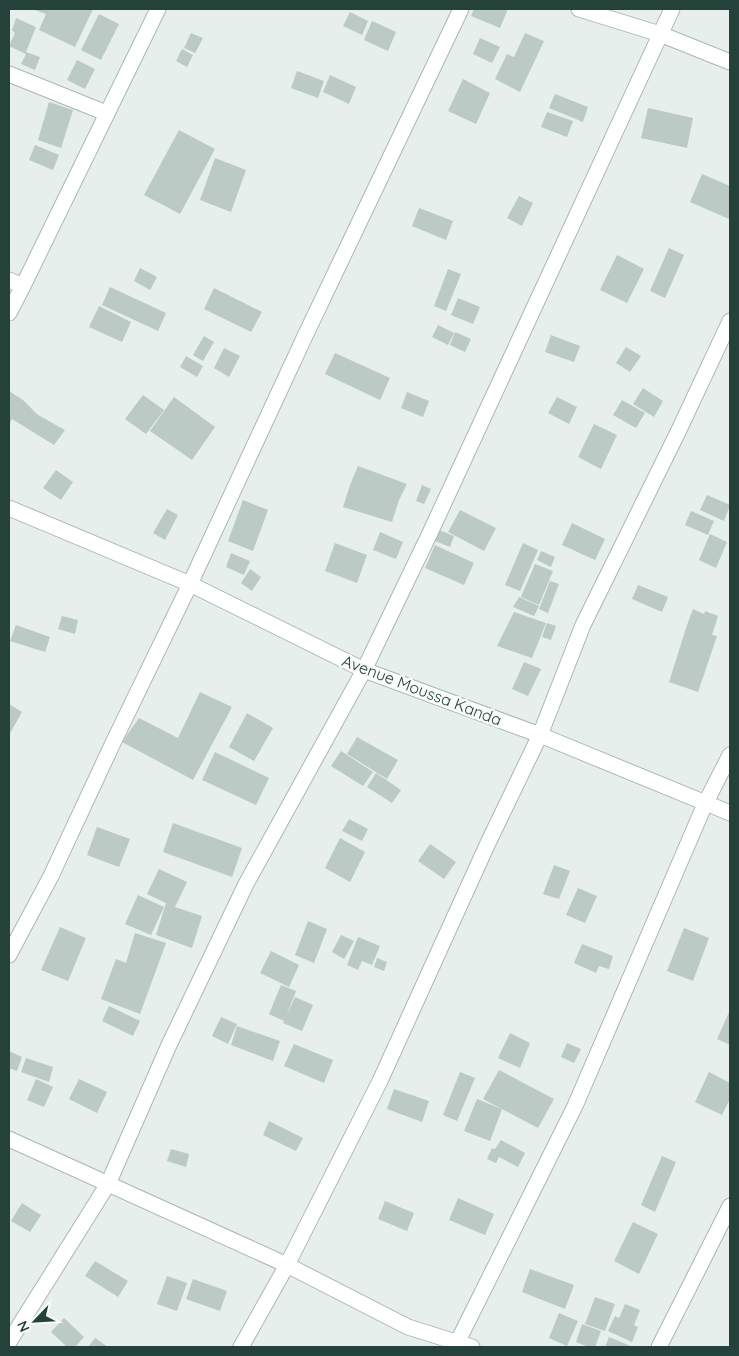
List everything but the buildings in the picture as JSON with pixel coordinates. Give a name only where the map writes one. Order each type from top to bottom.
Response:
[{"type":"street","points":[[9,313],[158,9]]},
{"type":"street","points":[[9,956],[50,876],[190,584],[309,327],[462,9]]},
{"type":"street","points":[[579,9],[660,34],[730,62]]},
{"type":"street","points":[[9,1342],[108,1184],[169,1045],[246,884],[364,670],[672,9]]},
{"type":"street","points":[[9,74],[106,113]]},
{"type":"street","points":[[9,280],[23,286]]},
{"type":"street","points":[[241,1347],[287,1265],[380,1081],[488,843],[540,735],[583,626],[730,321]]},
{"type":"street","name":"Avenue Moussa Kanda","points":[[9,508],[190,584],[364,670],[540,735],[730,813]]},
{"type":"street","points":[[456,1344],[575,1106],[706,804],[730,756]]},
{"type":"street","points":[[9,1139],[287,1265],[408,1327],[456,1344],[472,1347]]},
{"type":"street","points":[[660,1347],[730,1206]]}]
